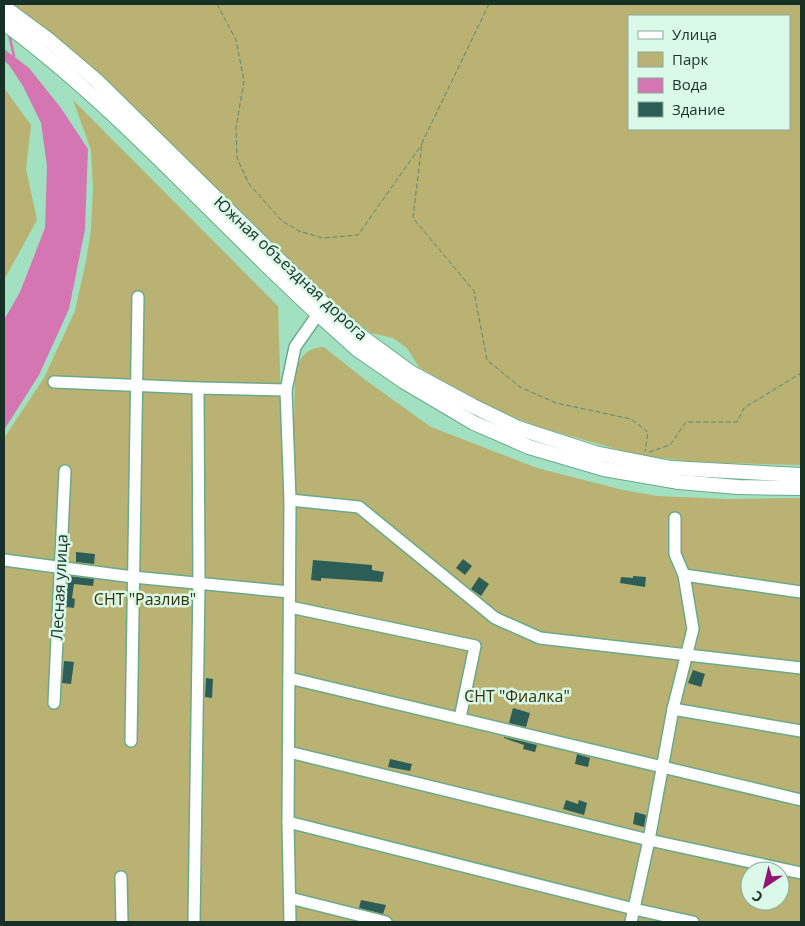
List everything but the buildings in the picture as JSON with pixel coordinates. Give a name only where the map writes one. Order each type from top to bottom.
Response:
[{"type":"main road","name":"Южная объездная дорога","points":[[4,7],[50,41],[96,80],[327,314],[358,350],[403,381],[474,423],[529,447],[604,469],[679,482],[738,487],[801,488]]},
{"type":"main road","name":"Южная объездная дорога","points":[[4,23],[44,53],[86,90],[327,314],[410,372],[518,428],[594,453],[672,468],[801,475]]},
{"type":"street","points":[[131,741],[138,297]]},
{"type":"street","points":[[290,922],[288,822],[290,607],[288,592],[290,500],[286,390],[295,347],[327,314]]},
{"type":"street","points":[[54,382],[286,390]]},
{"type":"street","points":[[194,922],[200,584],[198,388]]},
{"type":"street","name":"Лесная улица","points":[[54,703],[65,470]]},
{"type":"street","points":[[290,500],[359,507],[495,618],[540,638],[801,668]]},
{"type":"street","points":[[631,922],[649,840],[673,709],[688,656],[693,629],[684,575],[675,554],[675,518]]},
{"type":"street","points":[[4,560],[133,577],[288,592]]},
{"type":"street","points":[[684,575],[801,592]]},
{"type":"street","points":[[290,607],[475,646],[460,718]]},
{"type":"street","points":[[289,678],[801,800]]},
{"type":"street","points":[[673,709],[801,731]]},
{"type":"street","points":[[289,752],[649,840],[801,873]]},
{"type":"street","points":[[288,822],[634,909],[693,922]]},
{"type":"street","points":[[121,877],[122,922]]},
{"type":"street","points":[[290,898],[386,922]]},
{"type":"path","points":[[217,4],[236,40],[244,81],[236,128],[236,158],[249,184],[282,221],[299,231],[323,238],[358,235],[422,143],[489,4]]},
{"type":"path","points":[[422,143],[413,218],[474,291],[487,360],[520,387],[556,404],[631,419],[648,432],[645,453],[670,445],[686,422],[737,422],[744,408],[801,374]]},
{"type":"green space","points":[[6,4],[801,4],[801,465],[694,462],[638,455],[535,426],[479,402],[419,367],[407,348],[393,338],[371,333],[324,296],[158,130],[59,41]]},
{"type":"green space","points":[[4,88],[31,125],[26,169],[37,220],[4,280]]},
{"type":"green space","points":[[73,100],[278,306],[289,663],[295,373],[299,362],[305,354],[313,349],[324,347],[364,379],[431,427],[537,468],[623,490],[657,496],[726,499],[801,498],[801,922],[4,922],[4,438],[44,378],[75,311],[91,230],[93,189],[91,150]]},
{"type":"water","points":[[4,49],[29,68],[61,108],[88,149],[85,229],[69,309],[39,375],[4,430],[4,320],[20,292],[45,228],[47,166],[41,123],[23,86],[9,65],[4,61]]},
{"type":"waterway","points":[[9,34],[14,56]]},
{"type":"park label","name":"СНТ \"Разлив\"","points":[[145,599]]},
{"type":"park label","name":"СНТ \"Фиалка\"","points":[[517,696]]}]
